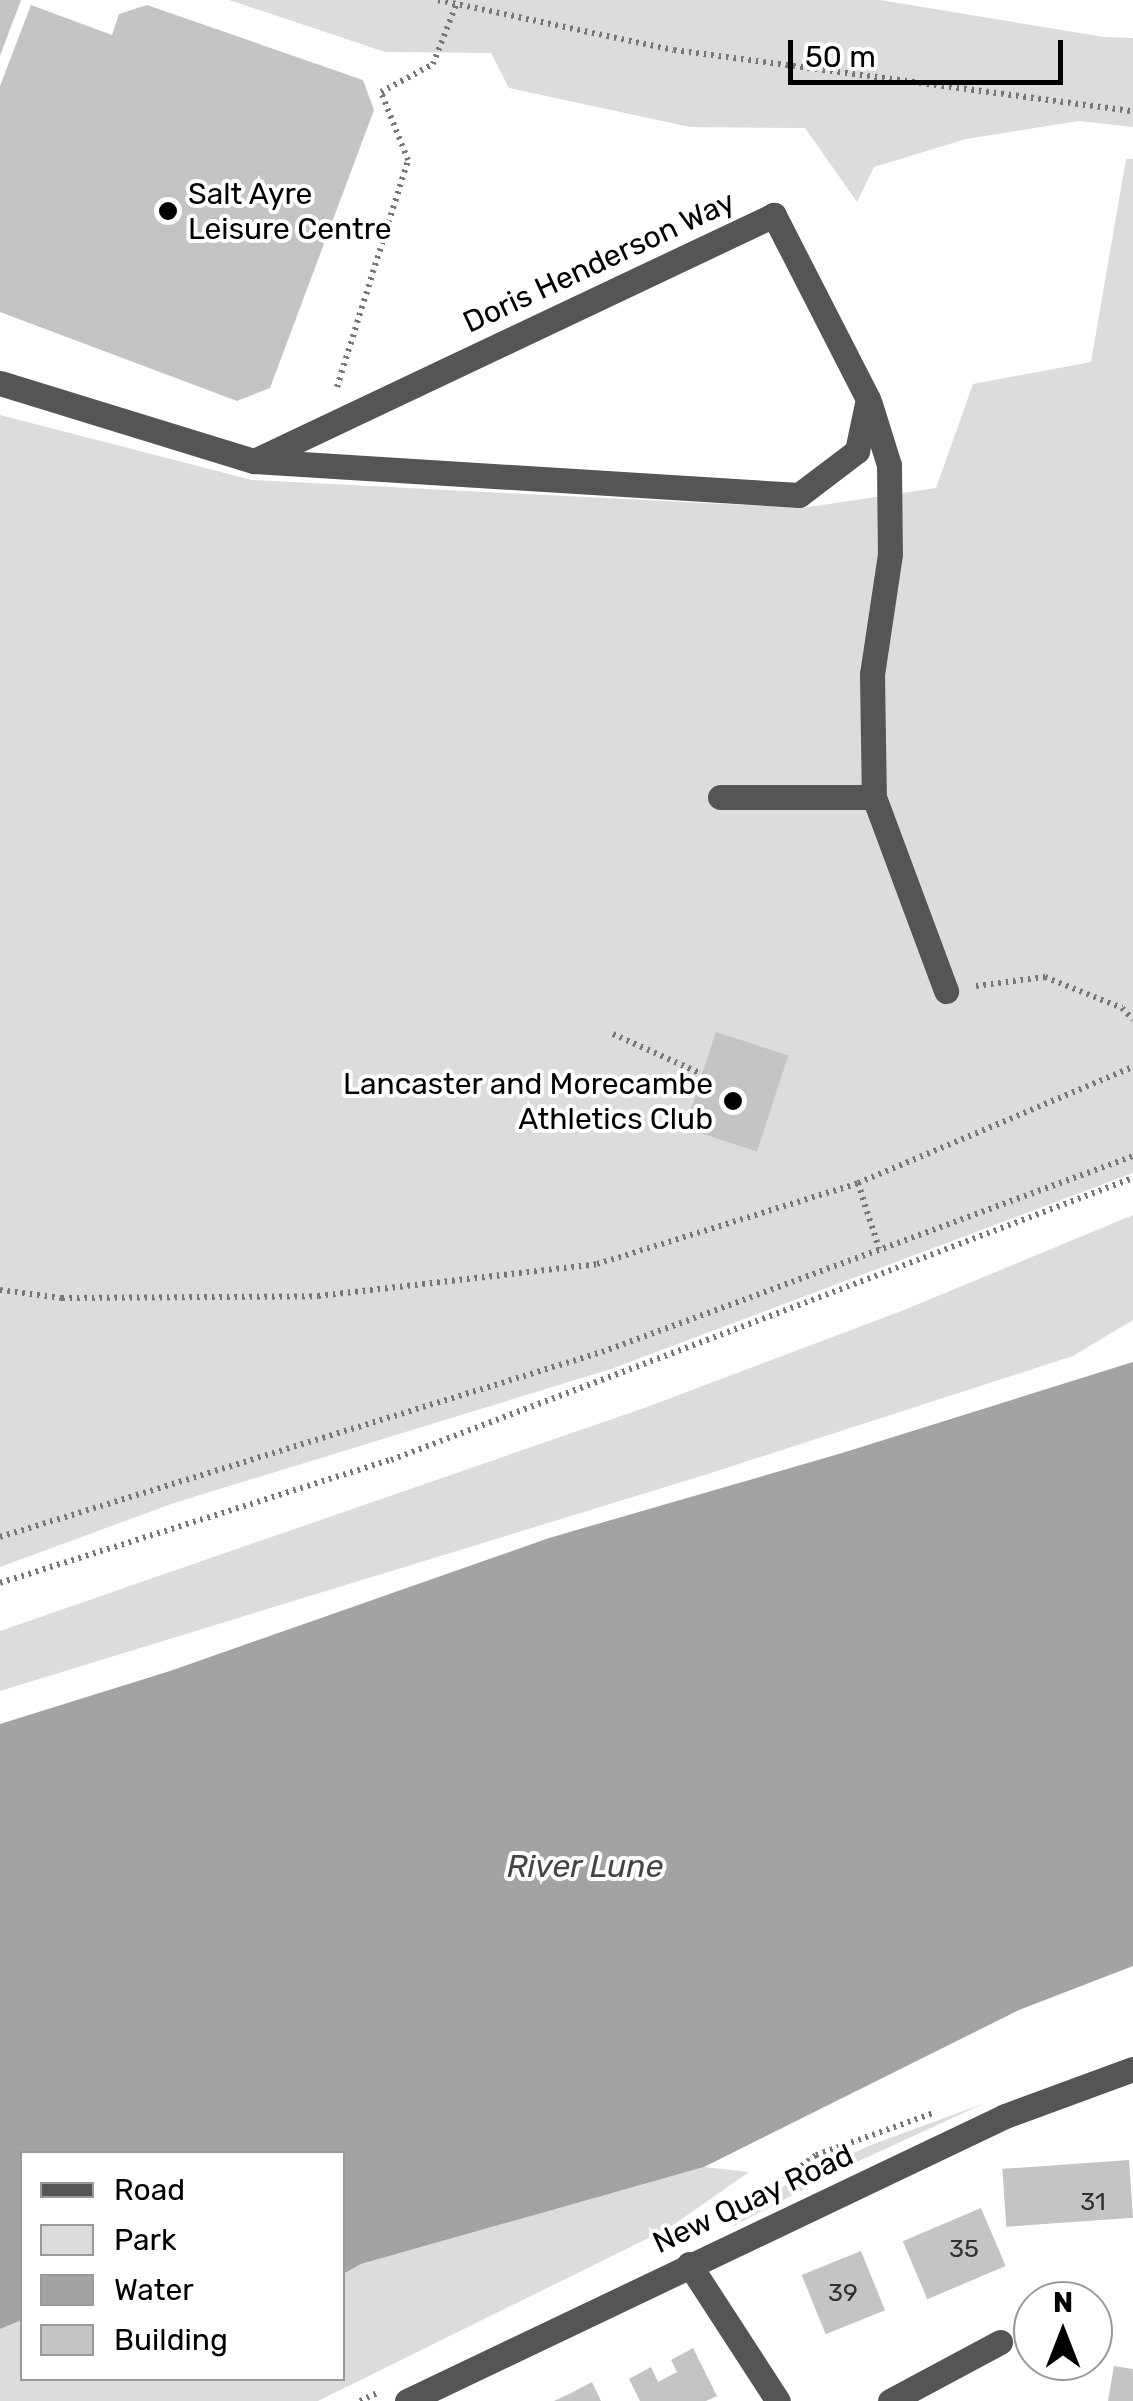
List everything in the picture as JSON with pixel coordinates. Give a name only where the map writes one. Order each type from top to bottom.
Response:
[{"type":"street","name":"Doris Henderson Way","points":[[254,461],[774,216],[868,399]]},
{"type":"street","points":[[0,383],[254,461],[799,495],[857,451],[868,399]]},
{"type":"street","points":[[868,399],[889,464],[890,554],[872,674],[874,797],[946,991]]},
{"type":"street","points":[[720,797],[874,797]]},
{"type":"street","name":"New Quay Road","points":[[407,2401],[1005,2116],[1133,2069]]},
{"type":"street","points":[[688,2264],[778,2401]]},
{"type":"street","points":[[890,2401],[1000,2342]]},
{"type":"path","points":[[438,0],[674,50],[1133,110]]},
{"type":"path","points":[[332,400],[408,160],[381,92],[433,64],[456,6]]},
{"type":"path","points":[[946,991],[1045,976],[1122,1008],[1133,1020]]},
{"type":"path","points":[[614,1034],[702,1074]]},
{"type":"path","points":[[0,1290],[62,1298],[318,1296],[597,1264],[858,1183],[1133,1067]]},
{"type":"path","points":[[0,1538],[602,1352],[1133,1156]]},
{"type":"path","points":[[0,1582],[391,1460],[1133,1178]]},
{"type":"path","points":[[858,1183],[879,1249]]},
{"type":"green space","points":[[229,0],[880,0],[1104,37],[1133,38],[1133,127],[1079,121],[966,139],[874,167],[857,202],[805,128],[690,127],[509,88],[491,53],[385,52]]},
{"type":"green space","points":[[1126,159],[1133,159],[1133,1173],[611,1369],[174,1503],[0,1567],[0,415],[252,480],[802,508],[936,488],[973,384],[1091,362]]},
{"type":"green space","points":[[1133,1215],[1133,1320],[1073,1356],[711,1473],[0,1691],[0,1631],[647,1407],[904,1310]]},
{"type":"green space","points":[[985,2103],[846,2167],[730,2228],[789,2182],[871,2145]]},
{"type":"green space","points":[[704,2167],[749,2172],[669,2228],[318,2401],[0,2401],[0,2329],[20,2321],[20,2381],[345,2381],[345,2273],[361,2264]]},
{"type":"water","name":"River Lune","points":[[1133,1362],[1133,1966],[1019,2010],[704,2167],[361,2264],[345,2273],[345,2151],[20,2151],[20,2321],[0,2329],[0,1724],[170,1671],[549,1538],[842,1453]]},
{"type":"building","points":[[0,0],[21,0],[0,56]]},
{"type":"building","name":"Salt Ayre Leisure Centre","points":[[31,5],[112,35],[119,14],[147,5],[363,80],[374,110],[270,388],[237,401],[0,312],[0,86]]},
{"type":"building","name":"Lancaster and Morecambe Athletics Club","points":[[716,1032],[788,1055],[757,1152],[685,1128]]},
{"type":"building","points":[[1129,2160],[1133,2218],[1006,2227],[1002,2169]]},
{"type":"building","points":[[981,2208],[1006,2266],[927,2299],[903,2241]]},
{"type":"building","points":[[861,2251],[885,2310],[826,2334],[802,2275]]},
{"type":"building","points":[[693,2348],[717,2396],[706,2401],[640,2401],[629,2379],[651,2367],[658,2382],[677,2372],[671,2360]]},
{"type":"building","points":[[1114,2366],[1133,2369],[1133,2401],[1108,2401]]},
{"type":"building","points":[[592,2382],[601,2401],[554,2401],[571,2393]]},
{"type":"place","name":"Salt Ayre Leisure Centre","points":[[168,211]]},
{"type":"place","name":"Lancaster and Morecambe Athletics Club","points":[[733,1101]]}]
